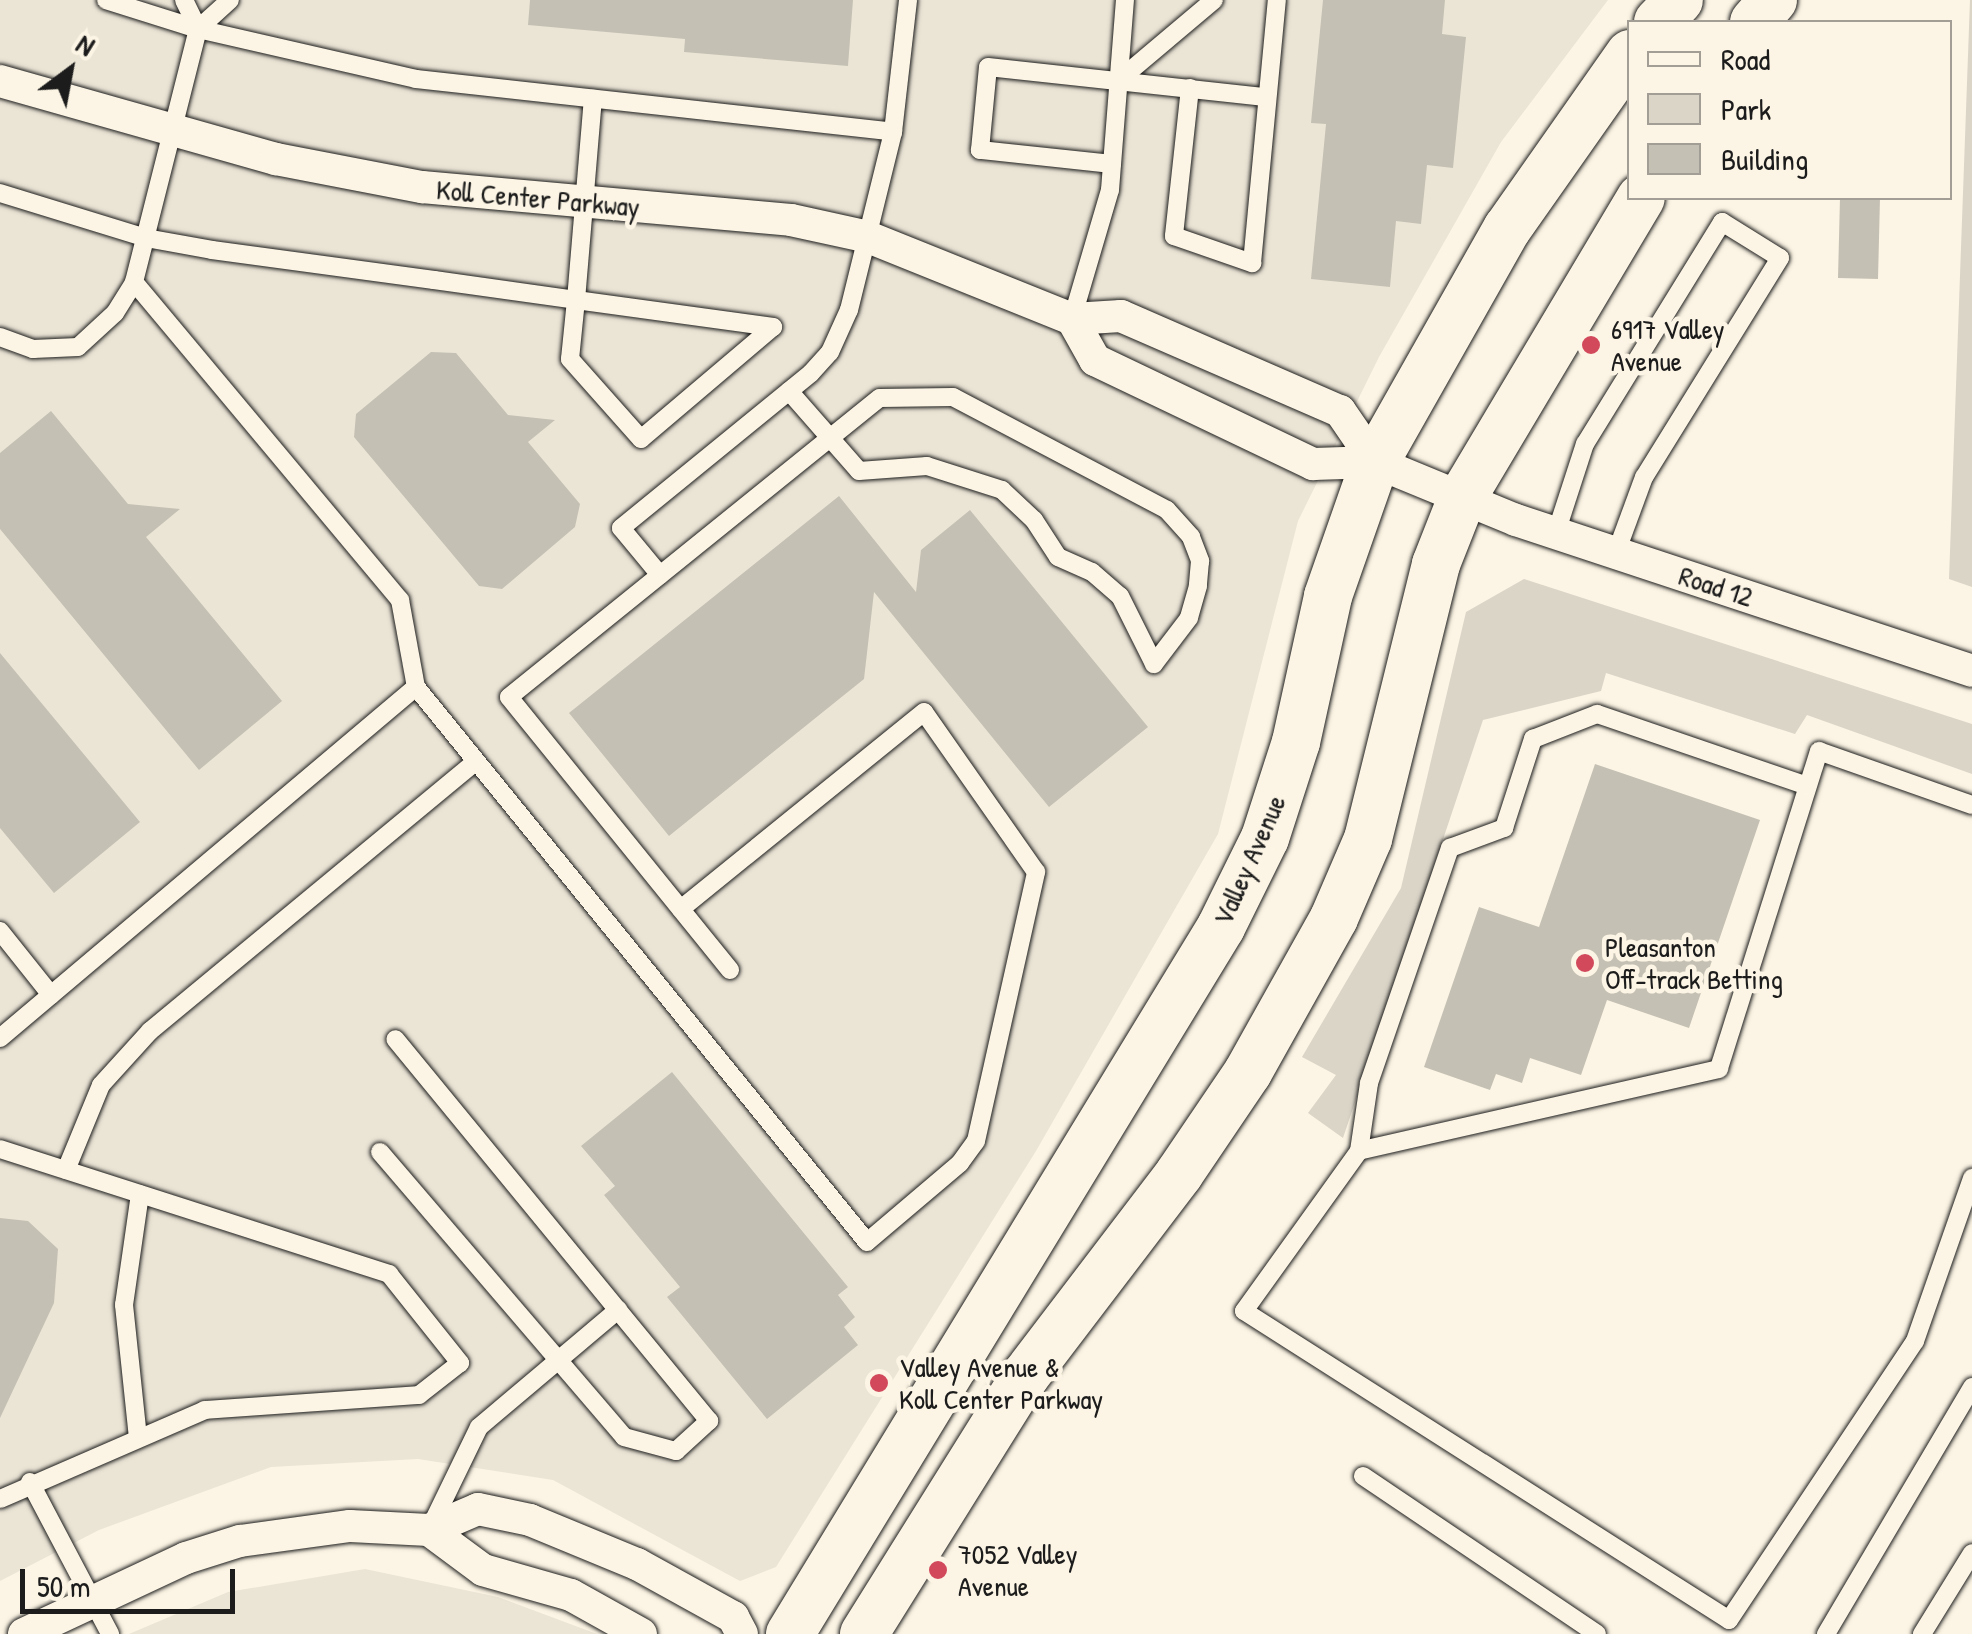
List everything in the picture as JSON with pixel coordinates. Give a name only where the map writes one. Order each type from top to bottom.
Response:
[{"type":"main road","points":[[1660,20],[1680,0]]},
{"type":"main road","points":[[1756,20],[1773,0]]},
{"type":"main road","name":"Valley Avenue","points":[[790,1634],[1221,927],[1264,838],[1296,742],[1328,596],[1375,462],[1507,229],[1627,58]]},
{"type":"main road","points":[[864,1634],[1026,1375],[1179,1174],[1248,1072],[1334,918],[1368,840],[1436,564],[1462,498],[1640,200]]},
{"type":"street","name":"Koll Center Parkway","points":[[0,82],[173,132],[422,187],[790,220],[868,237],[1072,319],[1120,316],[1340,411],[1375,462]]},
{"type":"street","points":[[1072,319],[1094,360],[1313,464],[1375,462],[1462,498]]},
{"type":"street","name":"Road 12","points":[[1462,498],[1556,534],[1972,671]]},
{"type":"street","points":[[24,1634],[94,1599],[240,1541],[350,1526],[429,1530],[478,1508],[530,1520],[638,1564],[733,1618],[742,1634]]},
{"type":"street","points":[[429,1530],[483,1570],[571,1595],[641,1634]]},
{"type":"lane","points":[[106,0],[198,29],[416,80],[893,132]]},
{"type":"lane","points":[[184,0],[198,29]]},
{"type":"lane","points":[[0,338],[33,349],[78,347],[115,313],[134,282],[198,29],[230,0]]},
{"type":"lane","points":[[660,574],[620,528],[830,352],[868,237],[893,132],[908,0]]},
{"type":"lane","points":[[1072,319],[1112,164],[1125,0]]},
{"type":"lane","points":[[1119,80],[1214,0]]},
{"type":"lane","points":[[1190,88],[1174,236],[1252,263],[1277,0]]},
{"type":"lane","points":[[1112,164],[980,150],[988,67],[1265,97]]},
{"type":"lane","points":[[0,193],[146,238],[576,300],[773,327],[640,439],[570,359],[576,300],[593,99]]},
{"type":"lane","points":[[1556,534],[1585,444],[1722,222],[1780,258],[1644,477],[1616,553]]},
{"type":"lane","points":[[134,282],[400,600],[416,687],[867,1242],[960,1163],[976,1141],[1036,872],[924,712],[681,909]]},
{"type":"lane","points":[[730,970],[508,697],[660,574],[830,438],[880,398],[953,397],[1167,510],[1191,537],[1200,561],[1188,618],[1154,664],[1120,596],[1092,572],[1058,557],[1034,520],[1002,490],[927,466],[859,471],[830,438],[789,390]]},
{"type":"lane","points":[[0,1038],[416,687]]},
{"type":"lane","points":[[1807,786],[1597,714],[1533,738],[1504,828],[1450,848],[1369,1083],[1359,1152],[1244,1311],[1729,1620],[1915,1341],[1972,1178]]},
{"type":"lane","points":[[1359,1152],[1718,1069],[1819,751],[1972,805]]},
{"type":"lane","points":[[66,1170],[102,1085],[150,1031],[476,761]]},
{"type":"lane","points":[[0,931],[51,995]]},
{"type":"lane","points":[[380,1152],[624,1437],[676,1451],[709,1422],[395,1038]]},
{"type":"lane","points":[[0,1148],[389,1274],[460,1363],[419,1395],[206,1410],[30,1482],[0,1499]]},
{"type":"lane","points":[[138,1438],[124,1306],[140,1194]]},
{"type":"lane","points":[[429,1530],[479,1427],[618,1310]]},
{"type":"lane","points":[[1826,1634],[1972,1388]]},
{"type":"lane","points":[[1363,1476],[1597,1634]]},
{"type":"lane","points":[[30,1482],[110,1634]]},
{"type":"lane","points":[[1922,1634],[1972,1553]]},
{"type":"shaded area","points":[[0,0],[1608,0],[1501,142],[1379,357],[1298,521],[1218,834],[1036,1151],[776,1567],[740,1581],[553,1480],[418,1459],[271,1467],[99,1530],[0,1581]]},
{"type":"shaded area","points":[[365,1569],[498,1597],[597,1634],[129,1634],[228,1592]]},
{"type":"green space","points":[[1972,0],[1972,587],[1949,579]]},
{"type":"green space","points":[[1524,579],[1972,724],[1972,774],[1807,715],[1795,734],[1606,673],[1601,691],[1483,720],[1343,1138],[1308,1113],[1336,1075],[1302,1057],[1401,888],[1466,612]]},
{"type":"building","points":[[530,0],[853,0],[848,66],[684,52],[685,39],[528,25]]},
{"type":"building","points":[[1323,0],[1445,0],[1442,34],[1466,37],[1453,168],[1427,165],[1421,224],[1396,221],[1390,287],[1311,279],[1326,124],[1311,123]]},
{"type":"building","points":[[1840,200],[1880,200],[1878,279],[1838,278]]},
{"type":"building","points":[[431,352],[456,353],[508,415],[555,420],[528,442],[580,504],[575,527],[502,589],[479,586],[354,437],[356,414]]},
{"type":"building","points":[[51,411],[128,504],[180,509],[146,537],[282,701],[199,770],[0,529],[0,453]]},
{"type":"building","points":[[839,496],[916,592],[921,550],[970,510],[1148,727],[1049,807],[874,592],[864,679],[669,836],[569,713]]},
{"type":"building","points":[[0,653],[140,822],[54,893],[0,828]]},
{"type":"building","name":"Pleasanton Off-track Betting","points":[[1595,764],[1760,820],[1689,1028],[1607,1000],[1581,1075],[1530,1058],[1522,1083],[1496,1074],[1490,1090],[1424,1067],[1479,907],[1539,927]]},
{"type":"building","points":[[672,1072],[848,1287],[838,1295],[855,1317],[844,1327],[858,1345],[767,1419],[667,1297],[680,1287],[604,1195],[615,1186],[581,1146]]},
{"type":"building","points":[[0,1218],[28,1221],[58,1249],[54,1303],[0,1418]]},
{"type":"place","name":"6917 Valley Avenue","points":[[1591,345]]},
{"type":"place","name":"Pleasanton Off-track Betting","points":[[1585,963]]},
{"type":"place","name":"Valley Avenue & Koll Center Parkway","points":[[879,1383]]},
{"type":"place","name":"7052 Valley Avenue","points":[[938,1570]]}]
